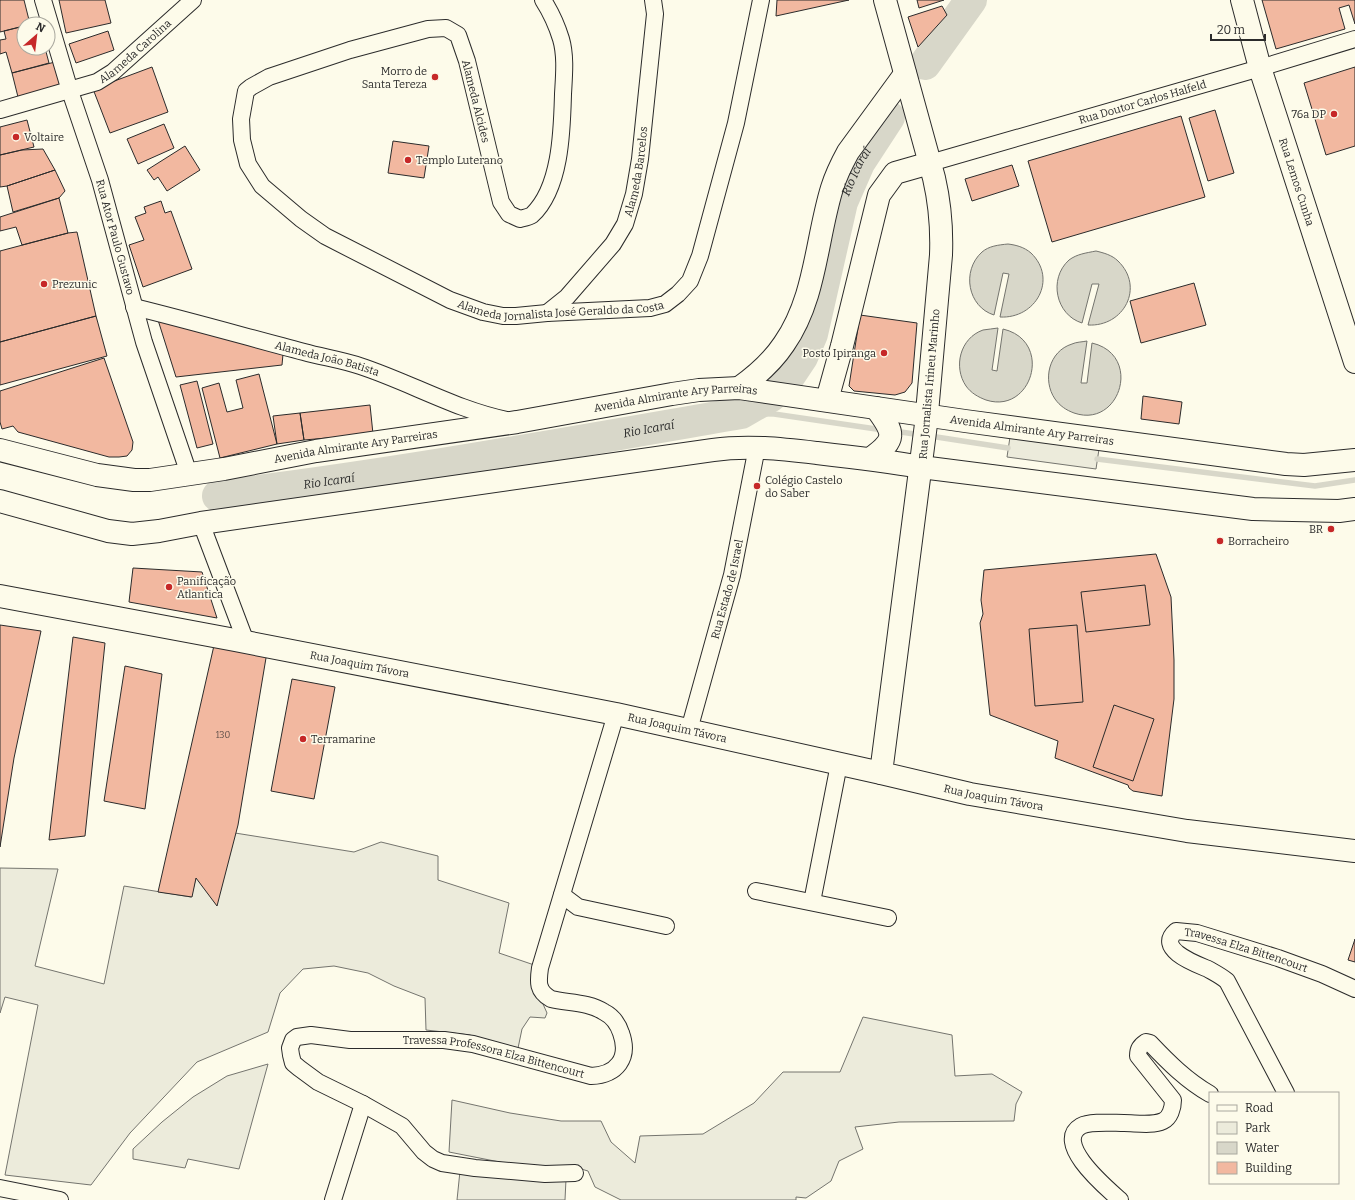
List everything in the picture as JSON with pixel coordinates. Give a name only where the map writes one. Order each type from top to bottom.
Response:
[{"type":"main road","name":"Rua Jornalista Irineu Marinho","points":[[880,773],[921,464],[932,363],[941,243],[941,212],[939,199],[885,0]]},
{"type":"main road","name":"Rua Lemos Cunha","points":[[1242,0],[1260,68],[1355,362]]},
{"type":"main road","points":[[739,388],[758,374],[771,361],[784,345],[796,324],[803,307],[815,267],[832,187],[841,166],[848,152],[904,74]]},
{"type":"main road","points":[[827,400],[842,346],[879,195],[895,173],[930,163]]},
{"type":"main road","name":"Avenida Almirante Ary Parreiras","points":[[0,450],[97,475],[150,480],[316,451],[517,422],[672,394],[699,390],[739,388],[802,398],[827,400],[881,415],[926,419],[1286,464],[1304,465],[1355,460]]},
{"type":"main road","points":[[878,452],[890,438],[890,434],[881,415]]},
{"type":"main road","points":[[0,501],[100,529],[132,534],[729,448],[757,447],[878,452],[921,464],[1253,509],[1339,511],[1355,509]]},
{"type":"main road","name":"Rua Joaquim Távora","points":[[0,596],[616,714],[970,794],[1188,831],[1355,850]]},
{"type":"street","name":"Rua Ator Paulo Gustavo","points":[[43,0],[70,91],[100,180],[144,342],[189,474]]},
{"type":"street","name":"Alameda Carolina","points":[[0,110],[97,82],[113,72],[193,0]]},
{"type":"street","name":"Alameda Alcides","points":[[241,119],[246,91],[269,77],[350,50],[428,29],[446,28],[458,35],[467,61],[501,202],[509,214],[520,219],[531,216],[546,195],[555,172],[562,136],[564,54],[561,38],[548,7],[543,0]]},
{"type":"street","name":"Alameda Barcelos","points":[[547,313],[567,298],[613,244],[625,224],[634,194],[640,159],[655,14],[653,0]]},
{"type":"street","name":"Alameda Jornalista José Geraldo da Costa","points":[[241,119],[242,140],[248,164],[262,186],[301,219],[325,236],[443,297],[483,312],[503,316],[650,308],[665,304],[678,294],[690,281],[700,256],[736,123],[761,0]]},
{"type":"street","name":"Rua Doutor Carlos Halfeld","points":[[930,163],[1260,68],[1355,39]]},
{"type":"street","name":"Alameda João Batista","points":[[134,307],[358,366],[488,416],[517,422]]},
{"type":"street","name":"Rua Estado de Israel","points":[[689,730],[732,575],[757,447]]},
{"type":"street","points":[[202,523],[246,642]]},
{"type":"street","name":"Travessa Professora Elza Bittencourt","points":[[575,1173],[545,1174],[475,1168],[442,1163],[432,1159],[424,1152],[402,1126],[363,1104],[318,1082],[296,1066],[293,1063],[290,1048],[293,1040],[297,1037],[311,1035],[350,1040],[444,1040],[473,1044],[591,1076],[602,1076],[614,1070],[624,1054],[624,1041],[619,1028],[610,1015],[604,1011],[592,1007],[551,999],[539,988],[538,980],[540,968],[616,714]]},
{"type":"street","points":[[812,902],[839,764]]},
{"type":"street","points":[[756,891],[888,918]]},
{"type":"street","points":[[562,895],[578,907],[666,926]]},
{"type":"street","name":"Travessa Elza Bittencourt","points":[[1285,1092],[1227,981],[1180,956],[1173,948],[1171,941],[1173,934],[1176,931],[1197,933],[1278,958],[1322,974],[1355,989]]},
{"type":"street","points":[[1120,1200],[1087,1168],[1076,1152],[1073,1139],[1075,1133],[1081,1126],[1091,1124],[1150,1124],[1164,1121],[1169,1116],[1173,1100],[1138,1056],[1138,1050],[1141,1045],[1146,1042],[1150,1043],[1171,1064],[1199,1088],[1209,1093]]},
{"type":"street","points":[[333,1200],[363,1104]]},
{"type":"street","points":[[0,1188],[60,1200]]},
{"type":"green space","points":[[1010,437],[1099,449],[1096,469],[1007,457]]},
{"type":"green space","points":[[235,833],[354,852],[381,842],[438,856],[438,880],[509,903],[499,953],[543,968],[539,995],[547,1013],[545,1018],[530,1017],[522,1029],[517,1053],[493,1046],[470,1035],[426,1030],[425,998],[394,986],[368,973],[334,966],[303,969],[280,993],[268,1032],[197,1062],[130,1133],[91,1185],[5,1175],[38,1005],[5,997],[0,1013],[0,868],[58,869],[35,966],[104,984],[124,886],[191,897],[196,878]]},
{"type":"green space","points":[[863,1017],[952,1035],[955,1076],[992,1074],[1022,1092],[1016,1104],[1014,1121],[899,1122],[855,1127],[863,1149],[839,1161],[831,1181],[806,1198],[796,1197],[796,1200],[621,1200],[595,1187],[588,1171],[571,1166],[535,1169],[449,1152],[452,1100],[510,1113],[561,1121],[601,1121],[611,1142],[635,1163],[640,1136],[703,1134],[754,1103],[783,1072],[840,1072]]},
{"type":"green space","points":[[268,1064],[239,1169],[188,1159],[185,1168],[133,1159],[133,1149],[162,1122],[193,1097],[227,1076]]},
{"type":"green space","points":[[460,1171],[566,1179],[565,1200],[457,1200]]},
{"type":"water","points":[[1008,244],[1026,249],[1031,253],[1039,263],[1043,274],[1043,285],[1039,296],[1024,312],[1013,316],[1000,317],[1009,274],[1003,273],[994,315],[985,311],[973,297],[970,288],[970,278],[971,269],[975,260],[982,252],[997,245]]},
{"type":"water","points":[[1096,251],[1105,253],[1118,261],[1126,271],[1130,282],[1130,293],[1127,304],[1112,320],[1101,324],[1088,325],[1099,284],[1092,284],[1082,323],[1073,319],[1061,305],[1057,286],[1062,268],[1069,260],[1078,255]]},
{"type":"water","points":[[998,328],[992,370],[997,371],[1003,329],[1019,336],[1028,347],[1032,361],[1031,375],[1025,387],[1015,397],[1002,402],[986,400],[972,393],[966,386],[960,370],[961,354],[969,339],[983,330]]},
{"type":"water","points":[[1087,341],[1081,383],[1087,383],[1092,343],[1108,350],[1117,361],[1121,375],[1119,388],[1113,401],[1103,410],[1090,415],[1074,413],[1063,408],[1055,399],[1049,383],[1050,367],[1053,359],[1058,353],[1074,343]]},
{"type":"building","points":[[0,0],[24,0],[28,16],[16,16],[16,28],[0,32]]},
{"type":"building","points":[[59,0],[105,0],[111,23],[66,33]]},
{"type":"building","points":[[777,0],[849,0],[776,16]]},
{"type":"building","points":[[917,0],[944,0],[919,8]]},
{"type":"building","points":[[1262,0],[1355,0],[1355,24],[1349,5],[1339,8],[1345,29],[1276,49]]},
{"type":"building","points":[[942,6],[947,15],[918,47],[908,17]]},
{"type":"building","points":[[16,28],[16,56],[47,56],[49,63],[12,73],[6,52],[0,54],[0,40],[6,39],[4,31]]},
{"type":"building","points":[[108,31],[114,50],[76,63],[69,44]]},
{"type":"building","points":[[55,62],[62,87],[18,97],[12,73]]},
{"type":"building","points":[[152,67],[168,112],[110,133],[93,89]]},
{"type":"building","name":"76a DP","points":[[1355,67],[1355,146],[1326,155],[1304,83]]},
{"type":"building","points":[[1215,110],[1234,173],[1208,181],[1189,118]]},
{"type":"building","points":[[1181,116],[1205,197],[1052,242],[1028,161]]},
{"type":"building","name":"Voltaire","points":[[27,120],[34,147],[0,155],[0,127]]},
{"type":"building","points":[[164,124],[174,148],[138,164],[127,139]]},
{"type":"building","name":"Templo Luterano","points":[[393,141],[429,146],[424,178],[388,173]]},
{"type":"building","points":[[185,146],[200,170],[167,191],[158,177],[154,180],[147,170]]},
{"type":"building","points":[[43,149],[55,170],[0,187],[0,155],[22,150]]},
{"type":"building","points":[[1012,165],[1019,186],[972,201],[965,179]]},
{"type":"building","points":[[55,170],[65,191],[59,198],[13,212],[7,186]]},
{"type":"building","points":[[59,198],[68,233],[22,245],[16,227],[0,231],[0,217]]},
{"type":"building","points":[[161,201],[165,213],[171,211],[192,269],[143,287],[129,245],[144,240],[135,217],[146,213],[144,207]]},
{"type":"building","name":"Prezunic","points":[[77,232],[96,316],[0,342],[0,251]]},
{"type":"building","points":[[1194,283],[1206,325],[1141,343],[1130,301]]},
{"type":"building","name":"Posto Ipiranga","points":[[860,315],[917,323],[912,383],[905,392],[895,395],[854,391],[849,386]]},
{"type":"building","points":[[96,316],[107,356],[0,385],[0,342]]},
{"type":"building","points":[[158,320],[283,354],[282,365],[176,377]]},
{"type":"building","points":[[104,358],[133,442],[132,450],[127,456],[109,457],[18,432],[13,426],[2,429],[0,422],[0,391]]},
{"type":"building","points":[[259,374],[277,444],[220,458],[202,388],[219,383],[227,412],[243,408],[236,380]]},
{"type":"building","points":[[197,381],[213,444],[197,448],[180,385]]},
{"type":"building","points":[[1143,396],[1182,402],[1179,424],[1141,419]]},
{"type":"building","points":[[370,405],[373,434],[304,440],[300,413]]},
{"type":"building","points":[[300,413],[304,440],[277,444],[273,416]]},
{"type":"building","points":[[1156,554],[1171,597],[1174,660],[1174,699],[1162,796],[1133,791],[1128,785],[1055,758],[1058,741],[990,715],[980,623],[983,614],[981,600],[984,570]]},
{"type":"building","name":"Panificação Atlantica","points":[[133,568],[202,572],[217,618],[129,602]]},
{"type":"building","points":[[1145,585],[1150,625],[1086,632],[1081,592]]},
{"type":"building","points":[[0,625],[41,631],[14,758],[0,847]]},
{"type":"building","points":[[1077,625],[1083,702],[1035,706],[1029,629]]},
{"type":"building","points":[[73,637],[105,643],[85,836],[49,840]]},
{"type":"building","points":[[215,641],[268,646],[238,825],[217,906],[196,878],[192,897],[158,892]]},
{"type":"building","points":[[125,666],[162,674],[145,809],[104,801]]},
{"type":"building","name":"Terramarine","points":[[292,679],[335,687],[314,799],[271,791]]},
{"type":"building","points":[[1114,705],[1154,719],[1133,781],[1093,767]]},
{"type":"building","points":[[1355,939],[1355,962],[1348,960]]},
{"type":"waterway","name":"Rio Icaraí","points":[[925,64],[971,0]]},
{"type":"waterway","name":"Rio Icaraí","points":[[218,496],[284,488],[415,468],[741,413],[771,396],[786,381],[802,357],[812,334],[842,202],[859,163],[889,117]]},
{"type":"waterway","points":[[741,413],[774,414],[883,430]]},
{"type":"waterway","points":[[894,431],[921,435]]},
{"type":"waterway","points":[[930,436],[1008,448]]},
{"type":"waterway","points":[[1097,459],[1315,486],[1355,480]]},
{"type":"place","name":"Morro de Santa Tereza","points":[[435,77]]},
{"type":"place","name":"76a DP","points":[[1334,114]]},
{"type":"place","name":"Voltaire","points":[[16,137]]},
{"type":"place","name":"Templo Luterano","points":[[408,160]]},
{"type":"place","name":"Prezunic","points":[[44,284]]},
{"type":"place","name":"Posto Ipiranga","points":[[884,353]]},
{"type":"place","name":"Colégio Castelo do Saber","points":[[757,486]]},
{"type":"place","name":"BR","points":[[1331,529]]},
{"type":"place","name":"Borracheiro","points":[[1220,541]]},
{"type":"place","name":"Panificação Atlantica","points":[[169,587]]},
{"type":"place","name":"Terramarine","points":[[303,739]]}]
